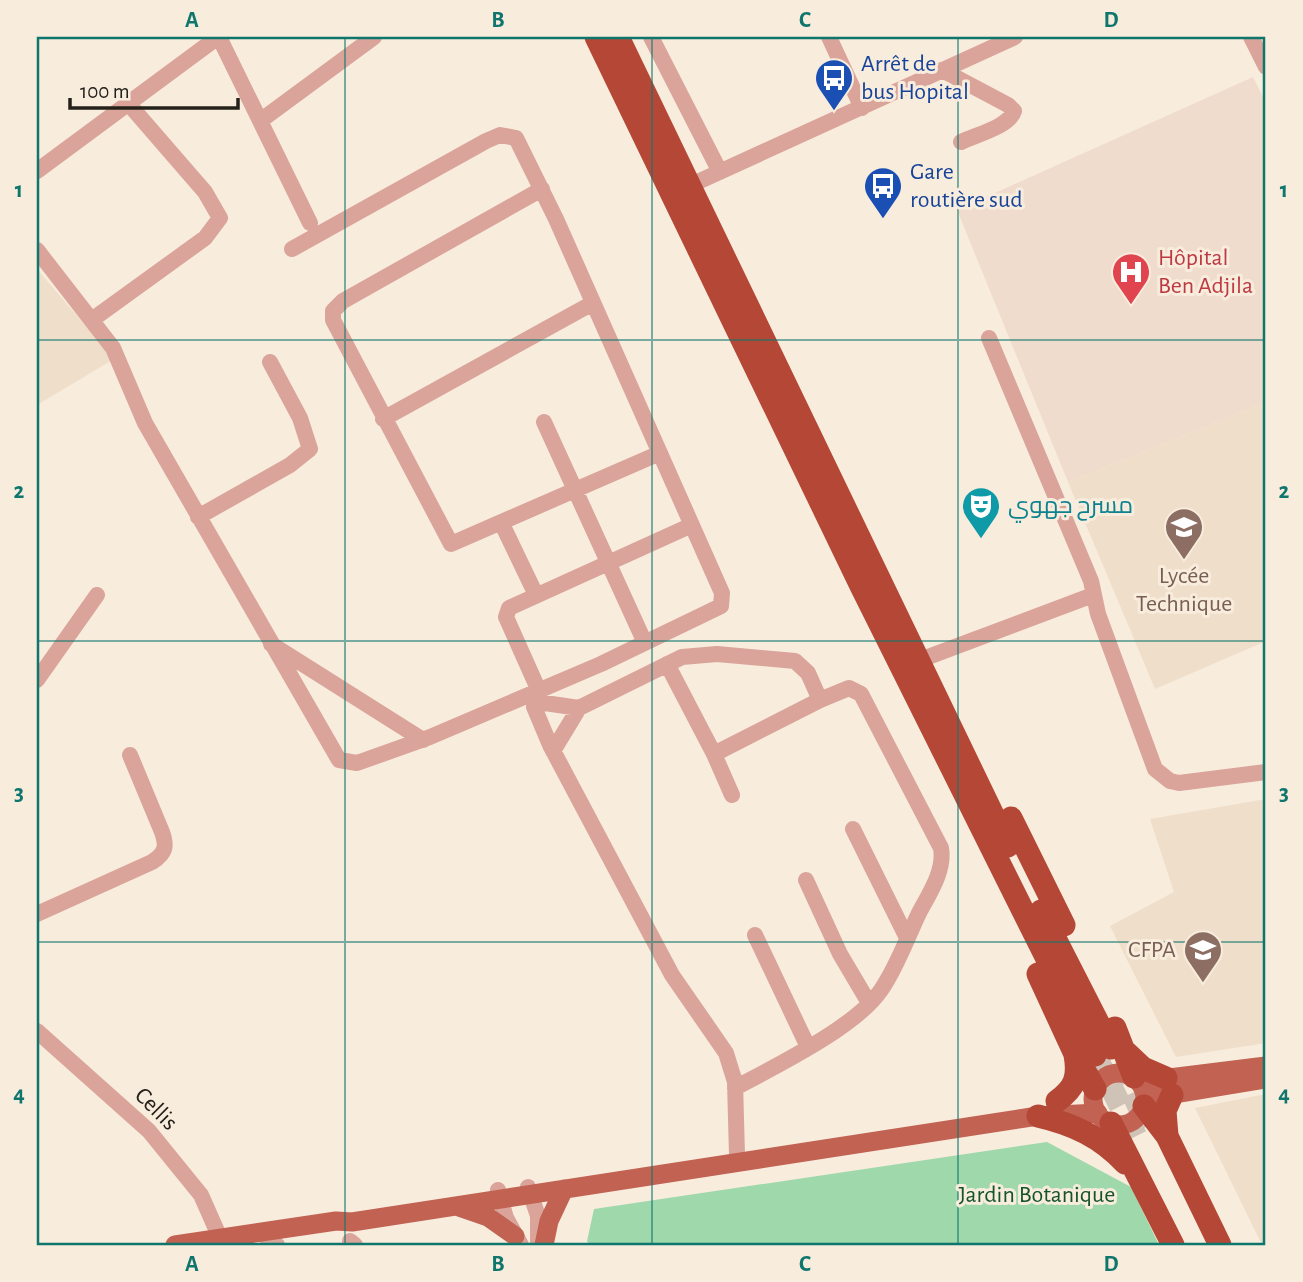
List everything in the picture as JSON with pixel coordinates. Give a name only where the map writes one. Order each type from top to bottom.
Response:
[{"type":"highway","points":[[596,37],[933,731],[1101,1051],[1141,1091],[1152,1135],[1188,1245]]},
{"type":"highway","points":[[618,37],[1018,866],[1101,1051],[1095,1090]]},
{"type":"highway","points":[[1101,1051],[1143,1069],[1169,1086],[1165,1111],[1152,1135]]},
{"type":"highway","points":[[1057,1101],[1071,1090],[1077,1071],[1101,1051]]},
{"type":"highway","points":[[1038,1116],[1062,1121],[1100,1140],[1140,1180]]},
{"type":"highway","points":[[1104,1118],[1173,1245]]},
{"type":"highway","points":[[1152,1135],[1206,1245]]},
{"type":"highway","points":[[1152,1135],[1220,1245]]},
{"type":"main road","points":[[336,1221],[349,1214],[530,1190],[1057,1101],[1095,1090],[1112,1073],[1141,1091],[1266,1066]]},
{"type":"main road","points":[[1169,1086],[1266,1079]]},
{"type":"main road","points":[[1095,1090],[1104,1118]]},
{"type":"main road","points":[[530,1190],[564,1189],[1038,1116],[1104,1118],[1131,1122],[1141,1091]]},
{"type":"main road","points":[[544,1245],[549,1221],[564,1189]]},
{"type":"main road","points":[[175,1245],[336,1221],[352,1222],[499,1194]]},
{"type":"main road","points":[[451,1205],[488,1217],[518,1241]]},
{"type":"street","points":[[37,171],[218,37],[310,223]]},
{"type":"street","points":[[260,121],[374,37]]},
{"type":"street","points":[[651,37],[720,172]]},
{"type":"street","points":[[829,37],[862,108]]},
{"type":"street","points":[[691,185],[942,70],[991,42],[1015,37]]},
{"type":"street","points":[[1251,37],[1266,67]]},
{"type":"street","points":[[942,70],[1013,109],[1011,118],[961,142]]},
{"type":"street","points":[[93,319],[205,238],[220,218],[205,191],[127,102]]},
{"type":"street","points":[[37,250],[113,348],[133,400],[269,643],[339,760],[357,763],[423,740],[711,613],[723,601],[722,593],[542,189],[521,144],[510,135],[500,135],[292,249]]},
{"type":"street","points":[[542,189],[336,307],[333,320],[450,543],[456,544],[660,453]]},
{"type":"street","points":[[383,419],[593,303]]},
{"type":"street","points":[[989,338],[1091,581],[1093,595],[1155,769],[1170,781],[1179,783],[1266,772]]},
{"type":"street","points":[[198,517],[290,465],[310,449],[300,418],[270,362]]},
{"type":"street","points":[[544,422],[645,643]]},
{"type":"street","points":[[502,524],[536,595]]},
{"type":"street","points":[[539,691],[506,617],[509,608],[692,525]]},
{"type":"street","points":[[37,680],[97,595]]},
{"type":"street","points":[[920,660],[1093,595]]},
{"type":"street","points":[[269,643],[423,740]]},
{"type":"street","points":[[552,751],[579,708],[682,657],[717,654],[794,661],[808,673],[820,700]]},
{"type":"street","points":[[667,664],[732,795]]},
{"type":"street","points":[[713,754],[849,688],[861,694],[941,848],[939,870],[881,990],[869,1003],[808,1046],[735,1088]]},
{"type":"street","points":[[579,708],[535,704],[536,716],[552,751],[672,975],[726,1053],[735,1088],[737,1155]]},
{"type":"street","points":[[37,915],[152,862],[163,852],[166,845],[162,831],[130,755]]},
{"type":"street","points":[[853,829],[907,938]]},
{"type":"street","points":[[806,880],[840,954],[869,1003]]},
{"type":"street","points":[[755,935],[808,1046]]},
{"type":"street","name":"Cellis","points":[[37,1031],[149,1132],[201,1195],[220,1238]]},
{"type":"street","points":[[530,1190],[538,1216],[538,1245]]},
{"type":"street","points":[[499,1194],[518,1241]]},
{"type":"street","points":[[261,1233],[277,1245]]},
{"type":"shaded area","name":"Hôpital Ben Adjila","points":[[1253,77],[1266,103],[1266,402],[1068,482],[957,210]]},
{"type":"shaded area","points":[[37,269],[114,359],[37,405]]},
{"type":"shaded area","name":"Lycée Technique","points":[[1266,402],[1266,641],[1155,689],[1068,482]]},
{"type":"shaded area","name":"CFPA","points":[[1266,799],[1266,1043],[1176,1057],[1110,926],[1174,892],[1150,819]]},
{"type":"shaded area","points":[[1266,1094],[1266,1245],[1262,1245],[1195,1108]]},
{"type":"green space","name":"Jardin Botanique","points":[[1047,1142],[1131,1187],[1159,1245],[589,1245],[587,1241],[594,1209]]},
{"type":"tunnel","points":[[1095,1055],[1137,1139]]},
{"type":"tunnel","points":[[1118,1062],[1148,1126]]},
{"type":"place","name":"Arrêt de bus Hopital","points":[[834,112]]},
{"type":"place","name":"Gare routière sud","points":[[883,220]]},
{"type":"place","name":"Hôpital Ben Adjila","points":[[1131,306]]},
{"type":"place","name":"مسرح جهوي","points":[[981,540]]},
{"type":"place","name":"Lycée Technique","points":[[1184,561]]},
{"type":"place","name":"CFPA","points":[[1203,984]]}]
